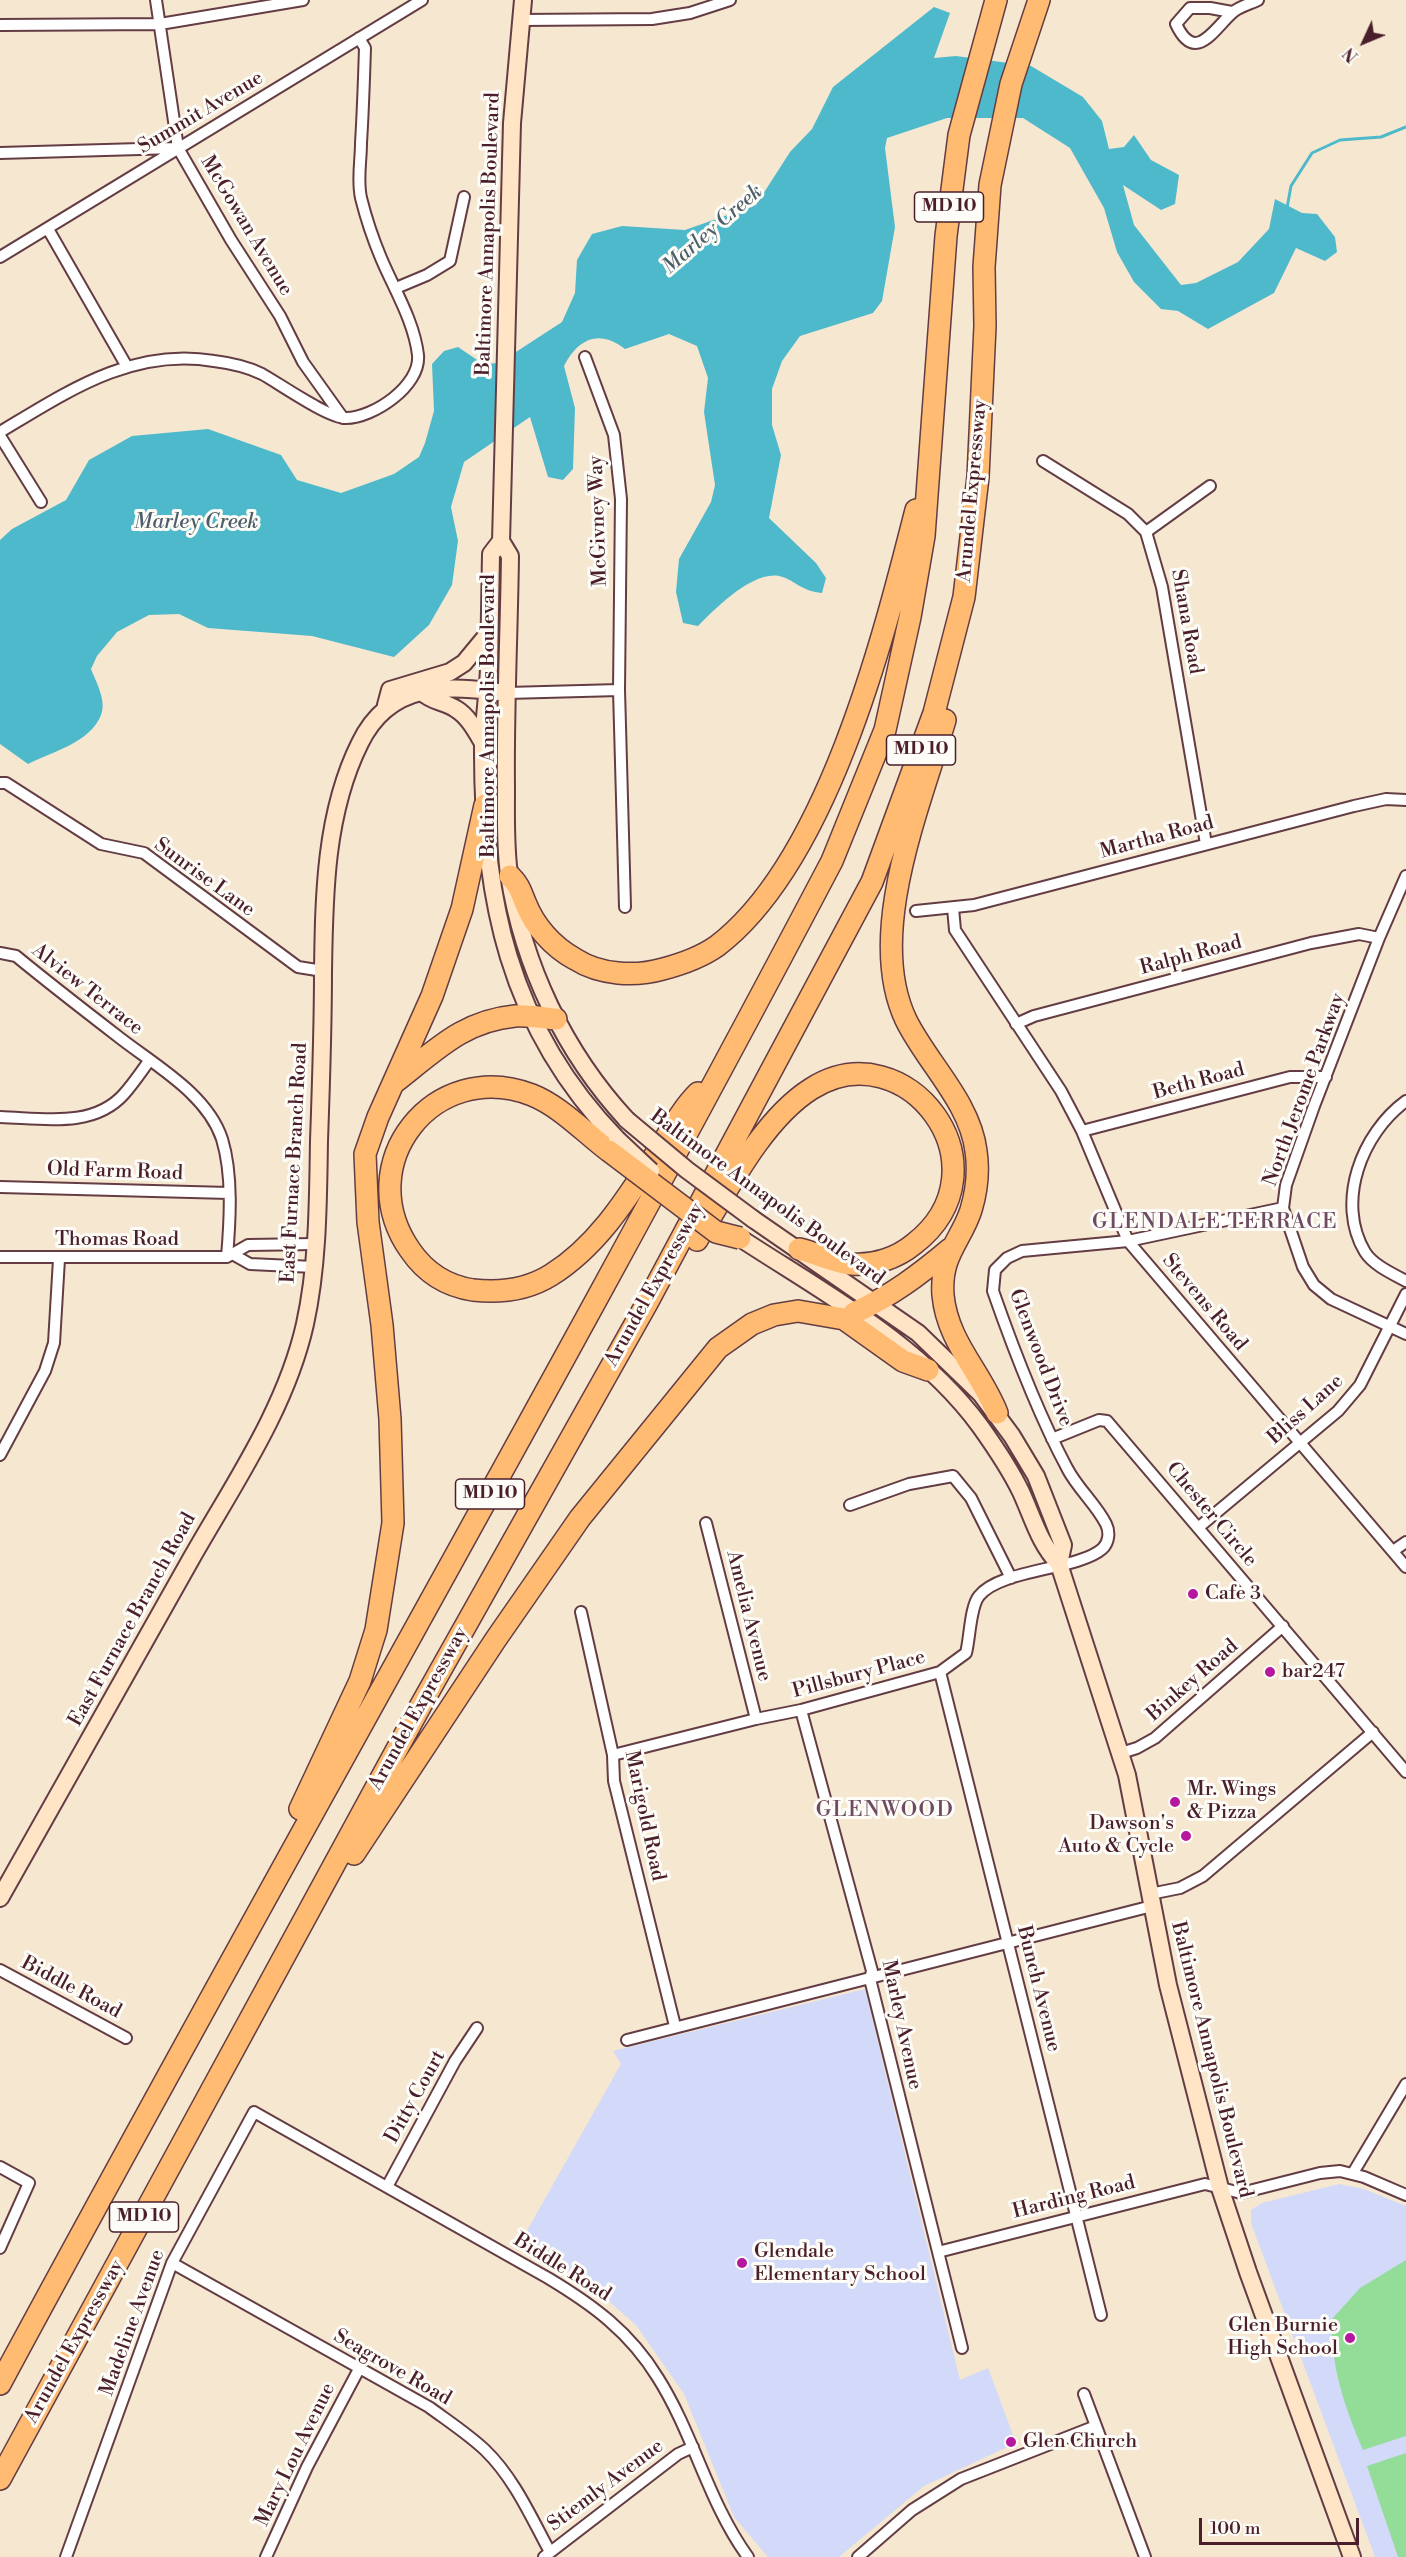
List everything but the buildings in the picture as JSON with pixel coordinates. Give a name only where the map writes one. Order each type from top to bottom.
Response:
[{"type":"highway","name":"MD 10","points":[[0,2384],[255,1917],[603,1290],[832,861],[885,730],[910,617],[924,536],[946,236],[959,135],[996,0]]},
{"type":"highway","name":"Arundel Expressway","points":[[0,2479],[322,1885],[571,1434],[647,1303],[872,882],[934,713],[964,597],[978,477],[985,326],[984,267],[990,185],[998,141],[1025,38],[1039,0]]},
{"type":"highway","points":[[510,876],[522,888],[525,902],[536,923],[563,952],[593,967],[625,974],[653,972],[689,962],[716,946],[740,925],[789,861],[819,805],[843,747],[884,634],[932,445]]},
{"type":"highway","points":[[854,1313],[875,1304],[928,1269],[950,1249],[971,1211],[978,1180],[976,1148],[966,1116],[906,1018],[893,977],[890,947],[896,895],[963,653],[955,633]]},
{"type":"highway","points":[[255,1917],[287,1836],[360,1681],[376,1629],[389,1563],[393,1523],[390,1419],[382,1325],[368,1222],[366,1154],[392,1084],[432,996],[462,909],[484,805]]},
{"type":"highway","points":[[392,1084],[445,1041],[492,1020],[517,1016],[556,1019]]},
{"type":"highway","points":[[722,1070],[695,1095],[613,1218],[576,1257],[534,1284],[518,1289],[490,1292],[459,1288],[449,1283],[419,1262],[394,1221],[388,1196],[389,1174],[402,1140],[420,1114],[445,1097],[485,1088],[533,1095],[613,1145],[716,1232],[740,1238]]},
{"type":"highway","points":[[647,1303],[665,1291],[765,1135],[793,1103],[812,1089],[838,1078],[864,1075],[888,1080],[922,1098],[936,1114],[949,1138],[953,1170],[948,1200],[928,1233],[905,1252],[879,1263],[852,1264],[799,1249]]},
{"type":"highway","points":[[950,1249],[943,1291],[949,1325],[961,1350],[988,1389],[997,1413]]},
{"type":"highway","points":[[322,1885],[344,1870],[440,1721],[580,1518],[718,1348],[752,1323],[774,1315],[798,1311],[844,1319],[903,1361],[928,1370]]},
{"type":"main road","name":"Baltimore Annapolis Boulevard","points":[[523,0],[513,103],[501,541],[510,556],[506,836],[510,876],[529,953],[556,1019],[588,1075],[627,1120],[753,1219],[799,1249],[938,1350],[997,1413],[1023,1453],[1048,1505],[1064,1545],[1059,1564]]},
{"type":"main road","name":"Baltimore Annapolis Boulevard","points":[[501,541],[491,554],[488,690],[483,743],[484,805],[491,886],[498,923],[508,956],[533,1018],[568,1081],[613,1145]]},
{"type":"main road","points":[[386,706],[390,690],[450,672],[464,663],[488,634]]},
{"type":"main road","name":"East Furnace Branch Road","points":[[0,1898],[240,1474],[284,1389],[299,1348],[314,1267],[323,927],[335,817],[359,745],[369,726],[386,706],[407,694],[421,691],[488,690],[507,693]]},
{"type":"main road","points":[[421,691],[430,700],[455,708],[465,717],[483,743]]},
{"type":"main road","name":"Baltimore Annapolis Boulevard","points":[[740,1238],[854,1313],[928,1370],[981,1428],[1020,1491],[1044,1549],[1059,1564],[1121,1753],[1137,1818],[1151,1900],[1181,2040],[1220,2188],[1248,2272],[1352,2557]]},
{"type":"street","name":"McGowan Avenue","points":[[156,0],[178,148],[231,240],[280,316],[303,362],[343,418]]},
{"type":"street","points":[[0,25],[160,24],[303,0]]},
{"type":"street","name":"Summit Avenue","points":[[0,257],[422,0]]},
{"type":"street","points":[[520,20],[652,19],[690,13],[730,0]]},
{"type":"street","points":[[1233,12],[1210,8],[1190,8],[1176,24],[1182,36],[1193,42],[1205,41],[1222,26],[1233,12],[1258,0]]},
{"type":"street","points":[[41,502],[1,440],[91,379],[126,365],[193,357],[229,363],[259,373],[343,418],[359,417],[402,393],[416,374],[418,357],[396,288],[381,258],[360,195],[365,48],[359,38]]},
{"type":"street","points":[[0,153],[178,148]]},
{"type":"street","points":[[396,288],[427,275],[450,261],[464,197]]},
{"type":"street","points":[[48,229],[126,365]]},
{"type":"street","name":"McGivney Way","points":[[585,357],[614,435],[621,499],[618,690],[625,907]]},
{"type":"street","points":[[1044,461],[1128,514],[1146,532],[1210,486]]},
{"type":"street","name":"Shana Road","points":[[1146,532],[1162,587],[1206,844]]},
{"type":"street","points":[[507,693],[618,690]]},
{"type":"street","name":"Sunrise Lane","points":[[0,783],[6,783],[101,844],[144,853],[281,956],[298,967],[323,971]]},
{"type":"street","name":"Martha Road","points":[[916,911],[953,908],[1354,806],[1386,799],[1406,800]]},
{"type":"street","name":"North Jerome Parkway","points":[[1406,876],[1379,938],[1326,1077],[1286,1185],[1283,1208],[1303,1267],[1314,1285],[1331,1299],[1406,1334]]},
{"type":"street","name":"Stevens Road","points":[[953,908],[955,930],[1061,1091],[1082,1131],[1128,1241],[1406,1567]]},
{"type":"street","name":"Ralph Road","points":[[1016,1024],[1034,1016],[1311,943],[1359,934],[1379,938]]},
{"type":"street","name":"Alview Terrace","points":[[0,953],[16,956],[197,1100],[209,1114],[222,1138],[229,1193],[231,1256]]},
{"type":"street","name":"Alview Terrace","points":[[0,1117],[65,1119],[93,1115],[123,1095],[149,1061]]},
{"type":"street","name":"Beth Road","points":[[1082,1131],[1290,1077],[1326,1077]]},
{"type":"street","points":[[1406,1101],[1383,1121],[1358,1169],[1352,1216],[1366,1254],[1406,1281]]},
{"type":"street","name":"Old Farm Road","points":[[0,1187],[229,1193]]},
{"type":"street","name":"Glenwood Drive","points":[[1059,1564],[1095,1554],[1104,1548],[1108,1539],[1108,1527],[1068,1472],[1052,1439],[993,1291],[995,1270],[1007,1258],[1022,1251],[1128,1241],[1283,1208]]},
{"type":"street","name":"Thomas Road","points":[[231,1256],[248,1245],[315,1244]]},
{"type":"street","name":"Thomas Road","points":[[0,1257],[58,1259],[231,1256],[250,1264],[314,1267]]},
{"type":"street","points":[[0,1455],[4,1437],[45,1371],[54,1343],[58,1259]]},
{"type":"street","name":"Bliss Lane","points":[[1198,1527],[1338,1411],[1360,1385],[1406,1294]]},
{"type":"street","name":"Chester Circle","points":[[1052,1439],[1099,1420],[1107,1421],[1406,1772]]},
{"type":"street","points":[[850,1504],[909,1484],[953,1476],[971,1498],[1011,1578]]},
{"type":"street","name":"Amelia Avenue","points":[[706,1522],[756,1719]]},
{"type":"street","points":[[1393,1551],[1406,1542]]},
{"type":"street","name":"Pillsbury Place","points":[[613,1755],[801,1710],[940,1672],[966,1653],[974,1605],[980,1594],[1011,1578],[1059,1564]]},
{"type":"street","name":"Marigold Road","points":[[581,1612],[613,1755],[614,1781],[675,2026]]},
{"type":"street","name":"Binkey Road","points":[[1121,1753],[1155,1738],[1283,1626]]},
{"type":"street","name":"Bunch Avenue","points":[[940,1672],[1101,2315]]},
{"type":"street","name":"Marley Avenue","points":[[801,1710],[872,1971],[870,1980],[962,2348]]},
{"type":"street","points":[[627,2040],[675,2026],[870,1980],[1008,1943],[1151,1900],[1203,1876],[1372,1732]]},
{"type":"street","name":"Biddle Road","points":[[0,1970],[126,2038]]},
{"type":"street","name":"Ditty Court","points":[[388,2185],[455,2061],[477,2028]]},
{"type":"street","points":[[1406,2084],[1353,2173],[1406,2195]]},
{"type":"street","name":"Biddle Road","points":[[254,2112],[388,2185],[591,2304],[620,2330],[658,2378],[693,2447],[709,2489],[733,2537],[748,2557]]},
{"type":"street","name":"Madeline Avenue","points":[[66,2557],[172,2263],[254,2112]]},
{"type":"street","points":[[0,2167],[29,2183],[0,2248]]},
{"type":"street","name":"Harding Road","points":[[938,2252],[1205,2184],[1241,2193],[1320,2173],[1353,2173]]},
{"type":"street","name":"Seagrove Road","points":[[172,2263],[429,2408],[483,2448],[515,2487],[547,2554]]},
{"type":"street","name":"Mary Lou Avenue","points":[[266,2557],[307,2467],[359,2369]]},
{"type":"street","points":[[1083,2394],[1145,2557]]},
{"type":"street","points":[[858,2557],[912,2510],[953,2483],[1096,2426]]},
{"type":"street","name":"Stiemly Avenue","points":[[547,2554],[678,2454],[693,2447]]},
{"type":"shaded area","name":"Glendale Elementary School","points":[[865,1989],[960,2380],[988,2368],[1016,2443],[924,2486],[839,2557],[768,2557],[734,2517],[684,2394],[636,2325],[587,2282],[520,2243],[621,2064],[613,2051]]},
{"type":"shaded area","name":"Glen Burnie High School","points":[[1339,2184],[1364,2189],[1406,2206],[1406,2557],[1375,2557],[1251,2223],[1251,2210],[1262,2203]]},
{"type":"green space","points":[[1406,2260],[1406,2436],[1363,2450],[1350,2418],[1336,2370],[1332,2319],[1360,2288]]},
{"type":"green space","points":[[1406,2453],[1406,2557],[1398,2557],[1367,2466]]},
{"type":"water","name":"Marley Creek","points":[[934,7],[950,13],[934,58],[956,56],[1031,66],[1083,97],[1102,121],[1109,149],[1124,147],[1134,135],[1151,160],[1179,175],[1175,204],[1161,210],[1123,185],[1134,225],[1181,285],[1196,283],[1238,262],[1269,229],[1275,199],[1302,213],[1317,214],[1335,237],[1337,252],[1325,261],[1296,248],[1274,293],[1208,329],[1178,311],[1161,309],[1134,282],[1117,252],[1104,208],[1070,148],[1023,118],[947,118],[887,138],[885,148],[895,227],[882,301],[873,313],[800,336],[782,361],[772,389],[772,425],[781,455],[769,518],[816,563],[826,578],[822,593],[808,590],[779,576],[768,576],[746,585],[698,626],[683,623],[676,592],[679,559],[711,502],[715,485],[704,412],[708,378],[697,346],[669,334],[625,349],[607,339],[598,338],[583,343],[564,366],[575,408],[573,469],[563,480],[548,477],[530,417],[464,462],[451,507],[458,541],[452,585],[429,625],[394,657],[312,636],[208,628],[179,614],[149,615],[117,632],[97,656],[91,669],[103,704],[101,715],[89,732],[70,745],[28,764],[0,744],[0,540],[12,529],[66,500],[89,460],[132,436],[208,429],[281,455],[297,480],[341,493],[394,474],[419,457],[425,443],[434,411],[432,364],[444,351],[458,347],[483,364],[499,363],[562,322],[575,293],[577,260],[592,234],[622,226],[685,230],[756,205],[790,152],[812,129],[833,87]]},
{"type":"waterway","name":"Marley Creek","points":[[1287,208],[1291,186],[1312,153],[1340,140],[1381,137],[1406,127]]},
{"type":"place","name":"Cafe 3","points":[[1193,1594]]},
{"type":"place","name":"bar247","points":[[1270,1672]]},
{"type":"place","name":"Mr. Wings & Pizza","points":[[1175,1802]]},
{"type":"place","name":"Dawson's Auto & Cycle","points":[[1186,1836]]},
{"type":"place","name":"Glendale Elementary School","points":[[742,2263]]},
{"type":"place","name":"Glen Burnie High School","points":[[1350,2338]]},
{"type":"place","name":"Glen Church","points":[[1011,2442]]},
{"type":"district","name":"GLENDALE TERRACE","points":[[1215,1223]]},
{"type":"district","name":"GLENWOOD","points":[[885,1811]]}]
